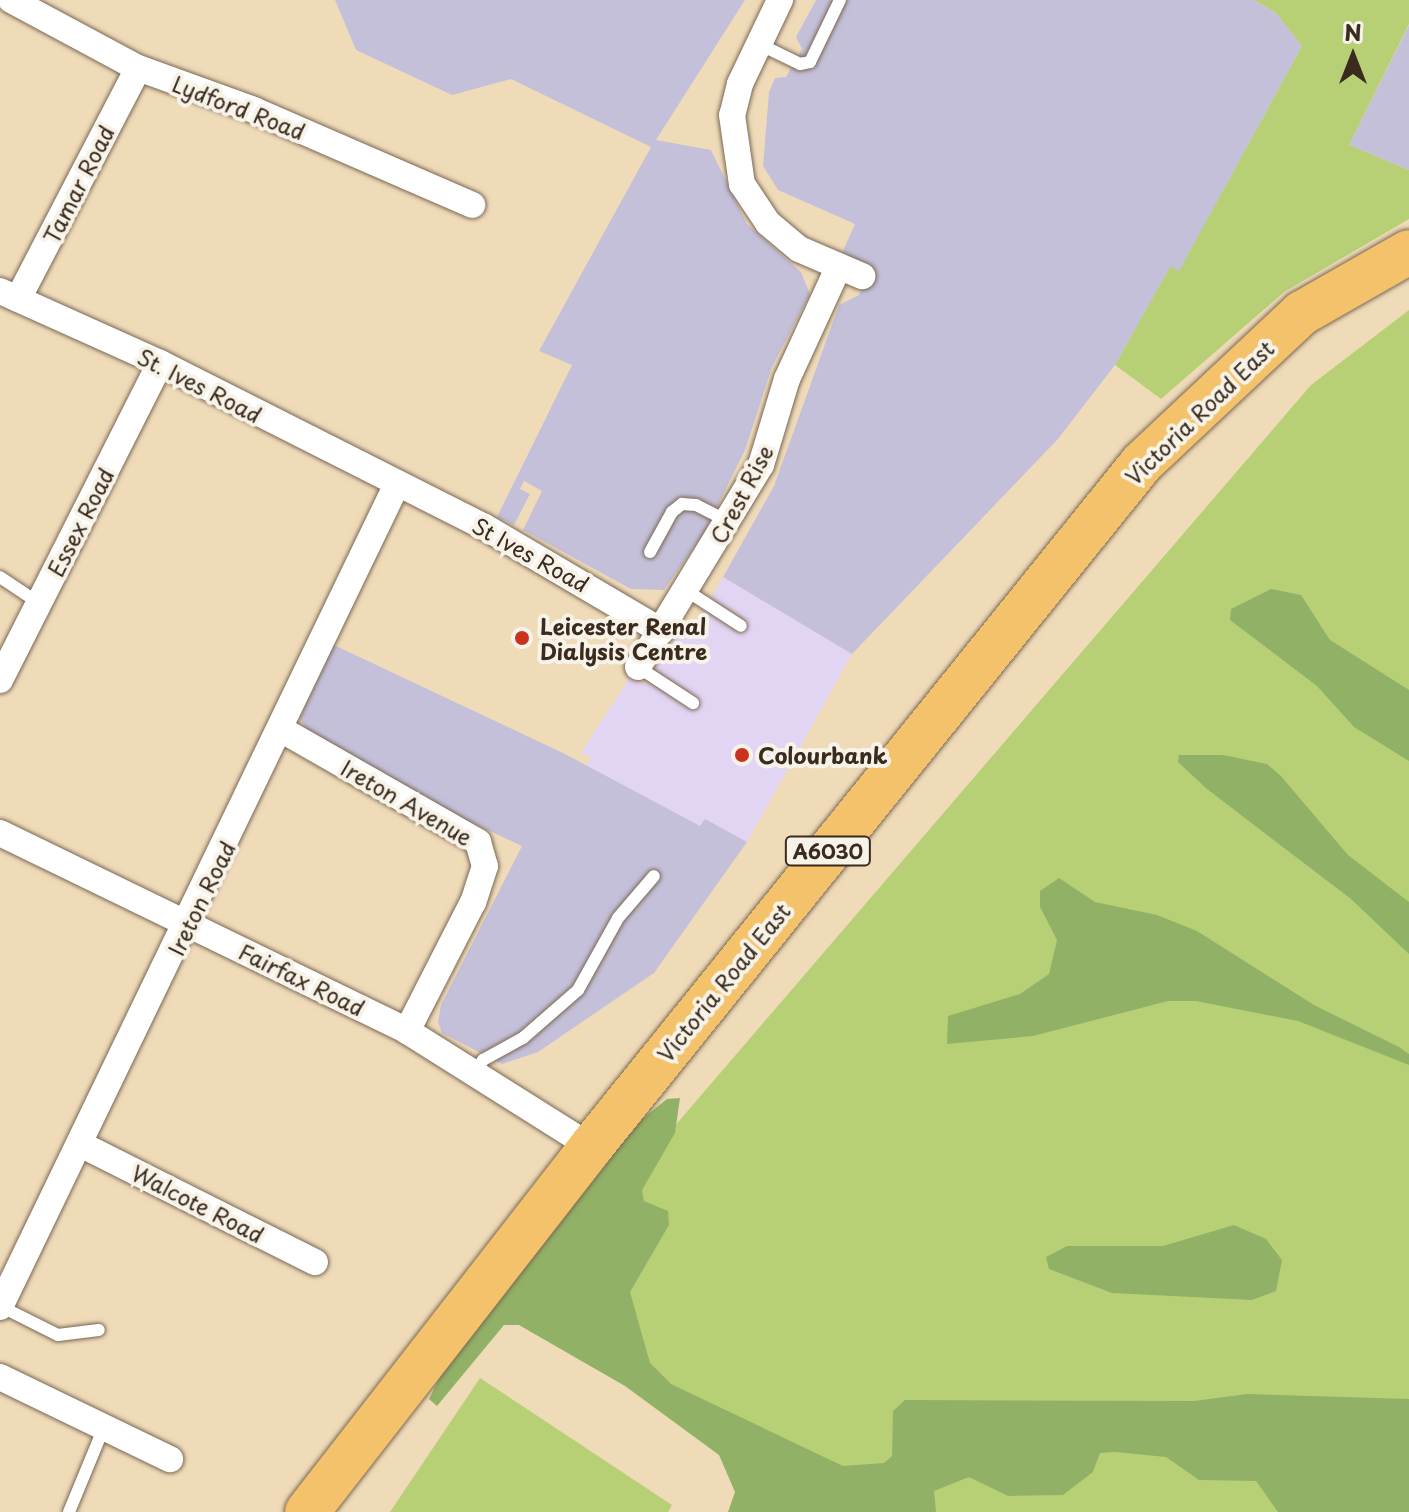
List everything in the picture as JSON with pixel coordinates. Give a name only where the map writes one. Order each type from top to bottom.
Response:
[{"type":"highway","name":"Victoria Road East","points":[[307,1512],[591,1147],[1142,463],[1302,313],[1409,252]]},
{"type":"street","name":"Lydford Road","points":[[11,0],[138,68],[254,110],[472,205]]},
{"type":"street","name":"Crest Rise","points":[[638,667],[761,465],[787,379],[851,271],[799,249],[768,223],[742,184],[732,115],[740,84],[780,0]]},
{"type":"street","name":"Tamar Road","points":[[9,295],[138,68]]},
{"type":"street","name":"St. Ives Road","points":[[9,295],[160,363],[396,486]]},
{"type":"street","name":"Essex Road","points":[[0,680],[160,363]]},
{"type":"street","name":"St Ives Road","points":[[396,486],[550,562],[661,631]]},
{"type":"street","name":"Ireton Road","points":[[0,1306],[189,923],[396,486]]},
{"type":"street","name":"Ireton Avenue","points":[[282,730],[478,842],[485,866],[473,902],[407,1031]]},
{"type":"street","name":"Fairfax Road","points":[[0,833],[407,1031],[591,1147]]},
{"type":"street","name":"Walcote Road","points":[[80,1144],[315,1262]]},
{"type":"street","points":[[0,1377],[170,1459]]},
{"type":"lane","points":[[759,44],[800,64],[810,62],[840,0]]},
{"type":"lane","points":[[650,552],[672,512],[682,504],[696,505],[727,521]]},
{"type":"lane","points":[[0,577],[39,603]]},
{"type":"lane","points":[[687,591],[741,626]]},
{"type":"lane","points":[[638,667],[693,703]]},
{"type":"lane","points":[[474,1073],[483,1060],[523,1038],[578,990],[618,918],[654,876]]},
{"type":"lane","points":[[0,1306],[58,1335],[99,1330]]},
{"type":"lane","points":[[69,1512],[104,1427]]},
{"type":"shaded area","points":[[335,0],[745,0],[656,140],[711,150],[747,224],[801,272],[810,294],[772,367],[745,450],[704,533],[664,590],[631,589],[523,530],[542,491],[524,481],[520,489],[530,494],[514,525],[497,517],[572,365],[539,351],[651,147],[511,79],[452,95],[356,50]]},
{"type":"shaded area","points":[[816,0],[1254,0],[1276,13],[1302,46],[1179,272],[1170,268],[1115,365],[1058,439],[852,654],[723,577],[774,486],[839,305],[859,295],[871,267],[842,253],[855,224],[778,190],[763,166],[769,92],[775,78],[786,77],[802,49],[796,37]]},
{"type":"shaded area","points":[[1409,25],[1409,170],[1349,145]]},
{"type":"shaded area","points":[[723,577],[852,654],[747,842],[705,819],[700,827],[587,766],[591,757],[581,753],[630,677],[644,684],[685,623],[694,627]]},
{"type":"shaded area","points":[[334,645],[565,754],[700,826],[705,819],[747,842],[654,973],[538,1052],[502,1064],[442,1033],[438,1022],[441,1005],[522,846],[378,779],[306,729],[300,718]]},
{"type":"green space","points":[[1254,0],[1409,0],[1409,24],[1349,145],[1409,170],[1409,219],[1284,292],[1161,399],[1115,365],[1170,267],[1179,271],[1302,46],[1276,13]]},
{"type":"green space","points":[[1409,310],[1409,1512],[741,1512],[772,1470],[509,1319],[1311,385]]},
{"type":"green space","points":[[1271,589],[1301,595],[1330,640],[1409,690],[1409,761],[1354,727],[1317,686],[1230,620],[1231,609]]},
{"type":"green space","points":[[1179,755],[1223,755],[1267,764],[1280,775],[1348,855],[1409,902],[1409,954],[1351,899],[1207,789],[1178,762]]},
{"type":"green space","points":[[1059,878],[1095,902],[1157,915],[1197,931],[1314,1005],[1399,1047],[1409,1054],[1409,1065],[1298,1021],[1196,1001],[1168,1001],[1033,1036],[947,1044],[948,1016],[1020,994],[1049,974],[1057,940],[1040,907],[1040,891]]},
{"type":"green space","points":[[680,1098],[675,1133],[642,1190],[644,1201],[668,1211],[669,1225],[630,1292],[650,1363],[671,1384],[843,1466],[884,1463],[892,1456],[893,1411],[905,1400],[1194,1401],[1247,1394],[1409,1399],[1409,1512],[1278,1512],[1256,1481],[1199,1480],[1166,1457],[1115,1452],[1100,1453],[1093,1472],[1063,1495],[1008,1496],[969,1477],[934,1491],[936,1512],[728,1512],[735,1492],[719,1455],[625,1386],[519,1325],[504,1325],[437,1406],[429,1399],[440,1377],[637,1123],[667,1099]]},
{"type":"green space","points":[[1234,1225],[1266,1239],[1282,1260],[1276,1291],[1252,1300],[1112,1293],[1049,1269],[1046,1257],[1067,1246],[1163,1246]]},
{"type":"green space","points":[[480,1378],[672,1505],[668,1512],[390,1512]]},
{"type":"place","name":"Leicester Renal Dialysis Centre","points":[[522,638]]},
{"type":"place","name":"Colourbank","points":[[742,755]]}]
